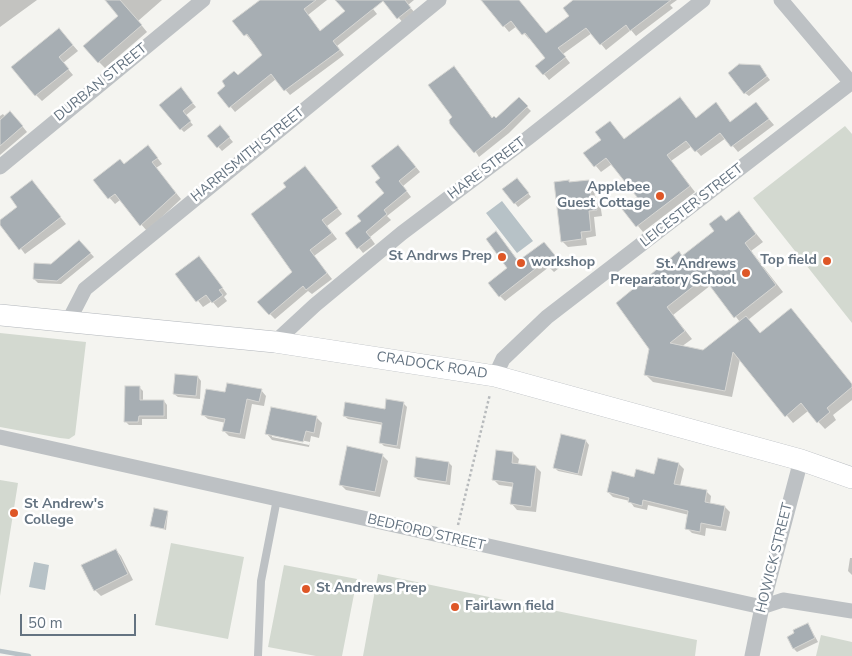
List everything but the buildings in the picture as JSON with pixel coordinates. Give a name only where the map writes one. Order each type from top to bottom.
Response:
[{"type":"main road","name":"CRADOCK ROAD","points":[[0,315],[69,320],[275,342],[495,376],[801,460],[852,478]]},
{"type":"street","name":"DURBAN STREET","points":[[0,167],[203,0]]},
{"type":"street","name":"HARRISMITH STREET","points":[[69,320],[85,289],[439,0]]},
{"type":"street","name":"HARE STREET","points":[[275,342],[315,305],[402,233],[536,132],[703,0]]},
{"type":"street","points":[[781,0],[852,83]]},
{"type":"street","name":"LEICESTER STREET","points":[[495,376],[503,359],[546,318],[852,83]]},
{"type":"street","name":"BEDFORD STREET","points":[[0,437],[762,608]]},
{"type":"street","name":"HOWICK STREET","points":[[752,656],[762,608],[801,460]]},
{"type":"street","points":[[762,608],[784,600],[852,611]]},
{"type":"lane","points":[[258,656],[261,580],[277,499]]},
{"type":"path","points":[[455,540],[495,376]]},
{"type":"shaded area","name":"Top field","points":[[845,126],[852,134],[852,323],[753,198]]},
{"type":"shaded area","points":[[502,201],[533,241],[517,253],[486,213]]},
{"type":"shaded area","points":[[0,333],[86,342],[75,435],[69,439],[0,427]]},
{"type":"shaded area","points":[[0,480],[18,483],[0,596]]},
{"type":"shaded area","points":[[171,543],[244,557],[228,639],[155,625]]},
{"type":"shaded area","points":[[34,562],[49,565],[45,590],[29,587]]},
{"type":"shaded area","points":[[284,565],[357,579],[342,656],[316,656],[268,647]]},
{"type":"shaded area","name":"Fairlawn field","points":[[378,574],[697,640],[695,656],[363,656]]},
{"type":"shaded area","points":[[821,635],[852,642],[852,656],[816,656]]},
{"type":"waterway","points":[[0,651],[29,656]]},
{"type":"place","name":"Applebee Guest Cottage","points":[[660,196]]},
{"type":"place","name":"St Andrws Prep","points":[[502,257]]},
{"type":"place","name":"Top field","points":[[827,261]]},
{"type":"place","name":"workshop","points":[[521,263]]},
{"type":"place","name":"St. Andrews Preparatory School","points":[[746,273]]},
{"type":"place","name":"St Andrew's College","points":[[14,513]]},
{"type":"place","name":"St Andrews Prep","points":[[306,589]]},
{"type":"place","name":"Fairlawn field","points":[[455,607]]}]
